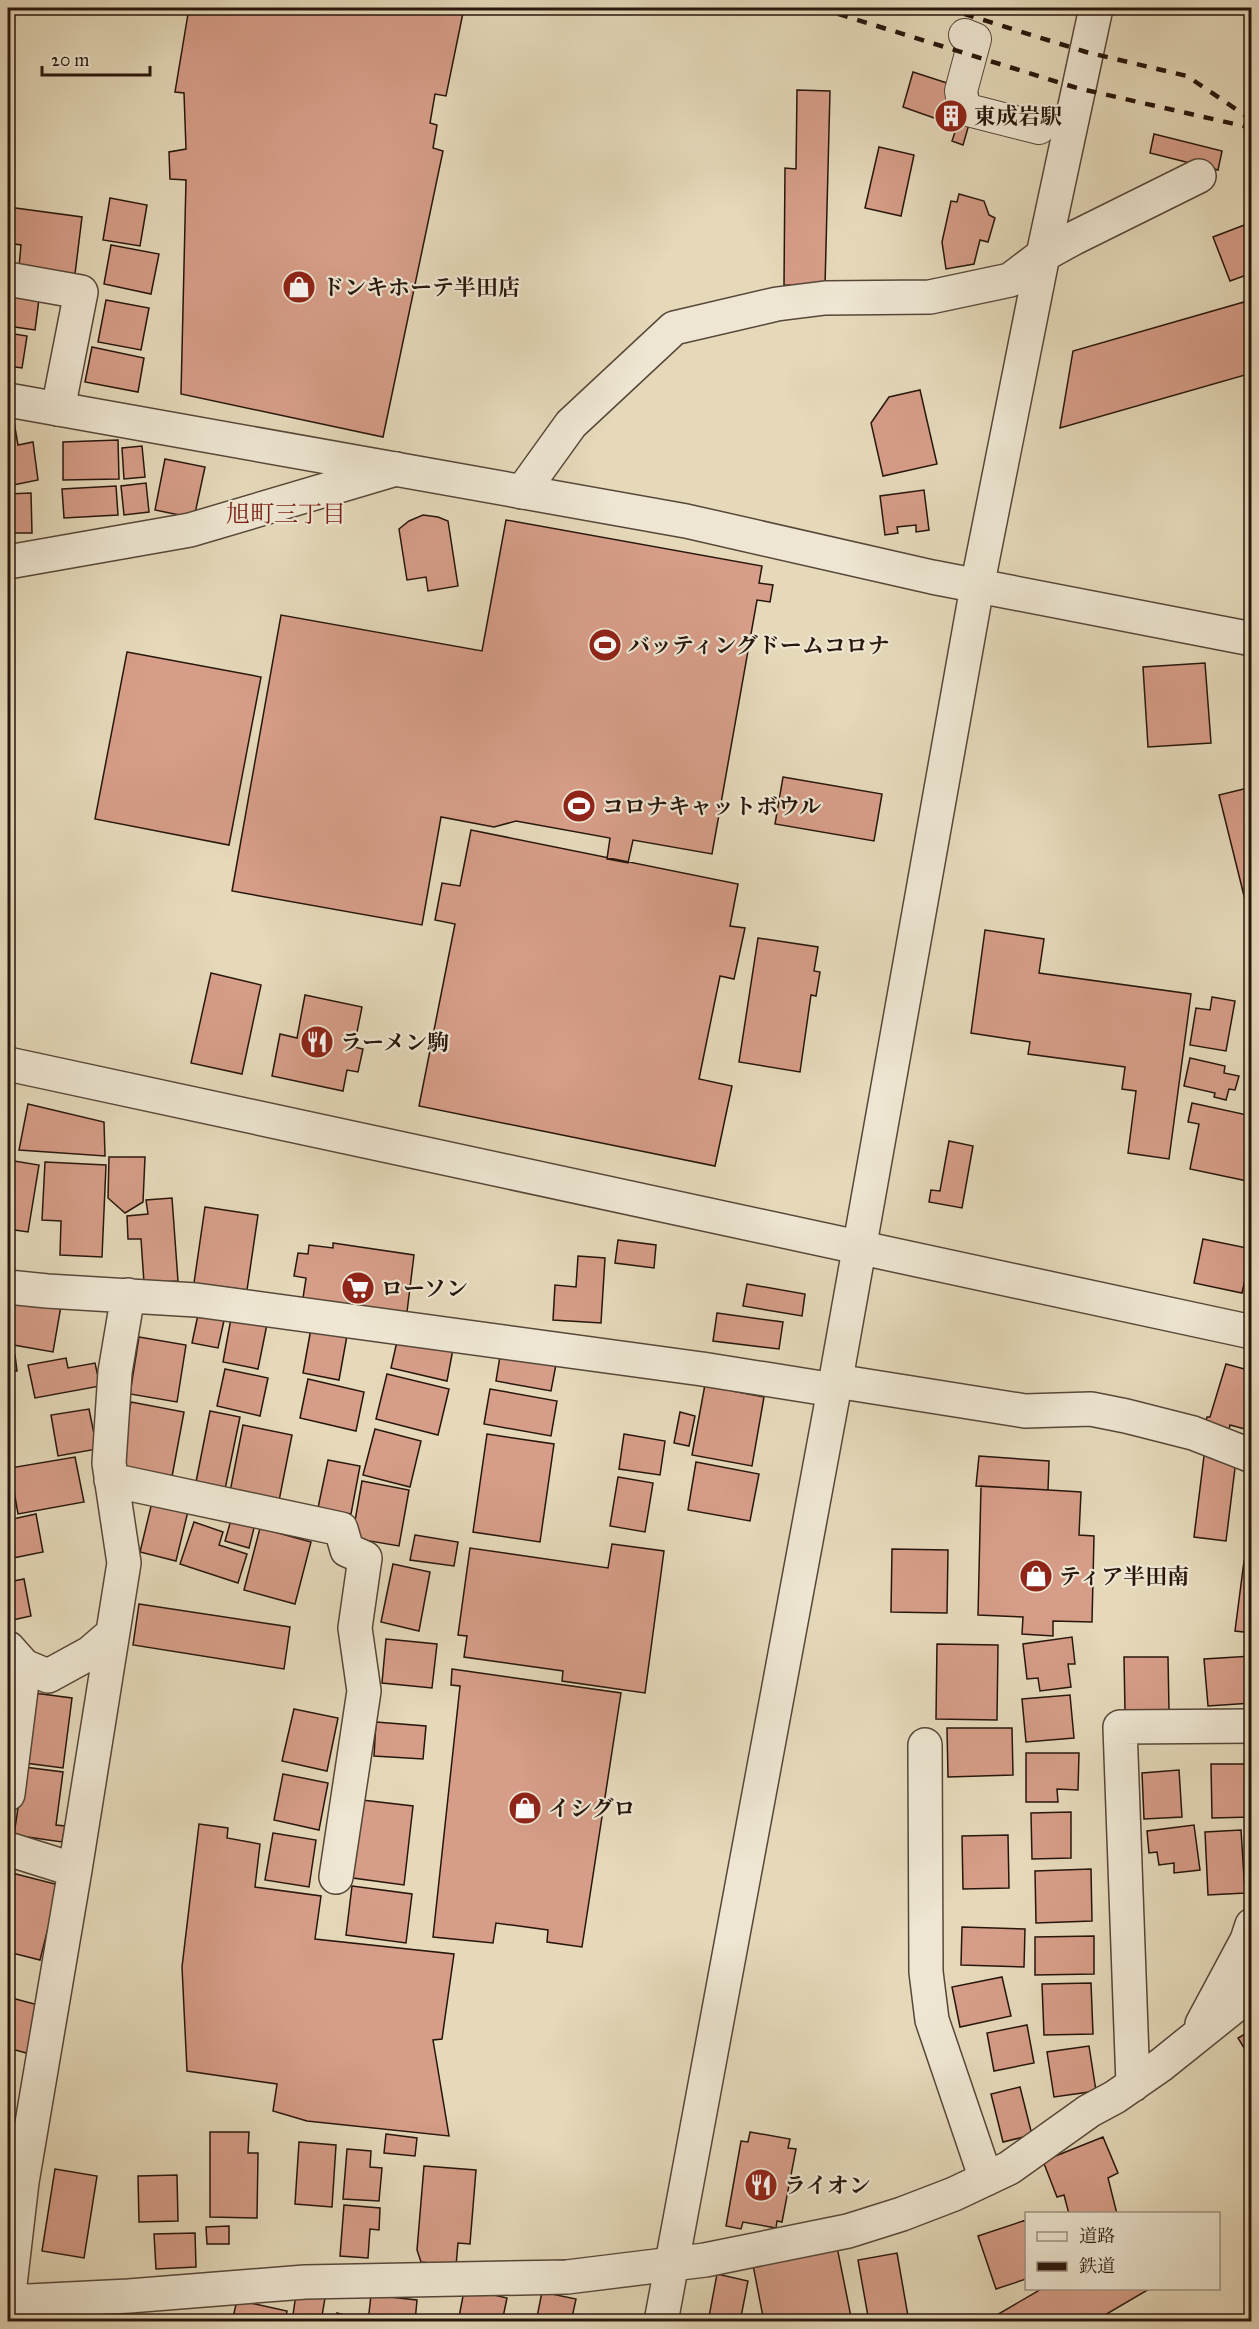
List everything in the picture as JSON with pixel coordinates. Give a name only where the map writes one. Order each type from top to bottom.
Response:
[{"type":"street","points":[[661,2322],[835,1385],[977,587],[1043,255],[1096,8]]},
{"type":"street","points":[[965,35],[975,39],[961,91],[964,109],[1039,128]]},
{"type":"street","points":[[522,492],[571,424],[674,328],[777,304],[825,298],[930,297],[1010,280],[1043,255],[1199,176]]},
{"type":"street","points":[[8,279],[81,292],[58,409]]},
{"type":"street","points":[[8,399],[686,521],[977,587],[1021,593],[1251,639]]},
{"type":"street","points":[[8,562],[190,530],[396,469]]},
{"type":"street","points":[[8,1064],[1251,1332]]},
{"type":"street","points":[[8,1287],[196,1300],[1025,1411],[1090,1409],[1192,1433],[1251,1456]]},
{"type":"street","points":[[128,1295],[115,1372],[109,1463],[124,1563],[22,2182],[8,2302],[141,2295],[305,2282],[567,2277],[705,2260],[848,2231],[954,2194],[1009,2168],[1089,2111],[1161,2065],[1251,1992]]},
{"type":"street","points":[[111,1480],[341,1529],[347,1550],[365,1558],[355,1628],[364,1691],[336,1877]]},
{"type":"street","points":[[8,1794],[16,1657],[48,1676],[90,1653],[112,1634]]},
{"type":"street","points":[[1133,2085],[1120,1727],[1251,1726]]},
{"type":"street","points":[[925,1744],[926,1972],[933,2020],[986,2179]]},
{"type":"street","points":[[8,1849],[75,1870]]},
{"type":"street","points":[[1195,2036],[1247,1940],[1251,1925]]},
{"type":"building","name":"ドンキホーテ半田店","points":[[189,8],[464,8],[446,96],[435,94],[430,123],[437,125],[433,148],[443,151],[383,437],[181,394],[186,180],[170,179],[169,152],[186,149],[184,93],[175,92]]},
{"type":"building","name":"東成岩駅","points":[[913,72],[978,93],[963,145],[952,141],[957,126],[903,107]]},
{"type":"building","points":[[797,90],[830,91],[825,286],[784,285],[785,168],[796,169]]},
{"type":"building","points":[[1154,134],[1222,151],[1218,170],[1150,153]]},
{"type":"building","points":[[879,147],[914,155],[901,216],[865,208]]},
{"type":"building","points":[[959,194],[984,201],[989,215],[995,218],[988,242],[980,240],[974,264],[946,269],[942,242],[951,201],[957,202]]},
{"type":"building","points":[[110,198],[147,205],[140,246],[103,240]]},
{"type":"building","points":[[8,207],[82,217],[75,274],[19,267],[21,245],[8,243]]},
{"type":"building","points":[[1247,224],[1252,234],[1252,273],[1230,281],[1213,237]]},
{"type":"building","points":[[111,245],[159,254],[151,294],[104,284]]},
{"type":"building","points":[[8,294],[39,299],[35,330],[8,326]]},
{"type":"building","points":[[106,300],[149,308],[141,350],[98,342]]},
{"type":"building","points":[[1244,302],[1252,329],[1252,373],[1060,428],[1073,351]]},
{"type":"building","points":[[8,333],[27,336],[22,368],[8,366]]},
{"type":"building","points":[[92,347],[144,358],[138,392],[85,382]]},
{"type":"building","points":[[920,390],[937,464],[883,476],[871,423],[889,397]]},
{"type":"building","points":[[14,422],[18,445],[33,442],[38,480],[8,486],[8,423]]},
{"type":"building","points":[[118,440],[119,479],[63,480],[63,442]]},
{"type":"building","points":[[142,446],[145,477],[124,479],[122,448]]},
{"type":"building","points":[[165,459],[205,467],[194,518],[155,510]]},
{"type":"building","points":[[146,483],[149,512],[124,515],[121,486]]},
{"type":"building","points":[[116,486],[118,515],[64,518],[62,489]]},
{"type":"building","points":[[924,490],[929,530],[916,532],[916,525],[897,527],[898,533],[885,535],[880,496]]},
{"type":"building","points":[[31,493],[32,533],[8,533],[8,494]]},
{"type":"building","points":[[423,515],[448,521],[458,586],[428,591],[426,577],[407,580],[399,529],[409,521]]},
{"type":"building","points":[[506,520],[762,566],[759,583],[773,585],[770,602],[757,600],[712,854],[633,840],[628,863],[607,859],[610,838],[516,821],[494,827],[441,817],[422,925],[232,891],[281,615],[482,651]]},
{"type":"building","points":[[127,652],[261,677],[229,845],[95,819]]},
{"type":"building","points":[[1205,663],[1211,743],[1148,747],[1143,667]]},
{"type":"building","points":[[783,777],[882,794],[874,841],[775,824]]},
{"type":"building","points":[[1252,787],[1252,928],[1219,795]]},
{"type":"building","points":[[471,830],[738,884],[730,926],[745,928],[734,979],[720,976],[699,1079],[732,1086],[715,1166],[419,1106],[455,924],[435,920],[442,883],[460,886]]},
{"type":"building","points":[[985,930],[1044,939],[1039,973],[1191,994],[1169,1159],[1128,1153],[1136,1091],[1122,1089],[1125,1067],[1028,1054],[1030,1042],[971,1033]]},
{"type":"building","points":[[758,938],[818,947],[814,971],[820,972],[816,996],[811,995],[800,1072],[739,1062]]},
{"type":"building","points":[[211,973],[261,985],[242,1074],[191,1063]]},
{"type":"building","name":"ラーメン駒","points":[[305,995],[362,1007],[354,1047],[363,1049],[358,1072],[347,1070],[343,1091],[272,1076],[280,1034],[297,1038]]},
{"type":"building","points":[[1212,997],[1235,1001],[1226,1051],[1190,1045],[1196,1008],[1210,1010]]},
{"type":"building","points":[[1190,1058],[1225,1066],[1224,1073],[1239,1076],[1235,1090],[1229,1089],[1226,1100],[1214,1097],[1215,1093],[1184,1086]]},
{"type":"building","points":[[1192,1103],[1252,1116],[1252,1182],[1190,1169],[1199,1124],[1188,1122]]},
{"type":"building","points":[[28,1104],[104,1122],[105,1156],[19,1150]]},
{"type":"building","points":[[949,1141],[973,1146],[962,1208],[929,1202],[931,1190],[940,1191]]},
{"type":"building","points":[[109,1157],[145,1157],[143,1202],[125,1213],[108,1198]]},
{"type":"building","points":[[8,1160],[39,1165],[28,1232],[8,1229]]},
{"type":"building","points":[[45,1162],[106,1165],[102,1257],[60,1255],[61,1221],[42,1220]]},
{"type":"building","points":[[172,1198],[178,1281],[144,1283],[141,1239],[128,1239],[127,1216],[148,1214],[146,1200]]},
{"type":"building","points":[[205,1207],[258,1215],[247,1290],[194,1283]]},
{"type":"building","points":[[1203,1239],[1252,1249],[1242,1293],[1194,1283]]},
{"type":"building","points":[[618,1240],[656,1245],[654,1268],[615,1263]]},
{"type":"building","name":"ローソン","points":[[333,1243],[414,1255],[407,1312],[303,1298],[306,1278],[294,1276],[298,1253],[308,1254],[309,1245],[333,1248]]},
{"type":"building","points":[[578,1256],[605,1258],[601,1323],[553,1320],[555,1285],[576,1287]]},
{"type":"building","points":[[747,1284],[805,1294],[802,1316],[743,1306]]},
{"type":"building","points":[[8,1296],[61,1306],[53,1352],[8,1344]]},
{"type":"building","points":[[199,1310],[225,1316],[218,1348],[192,1343]]},
{"type":"building","points":[[232,1313],[268,1319],[258,1369],[223,1362]]},
{"type":"building","points":[[717,1313],[783,1322],[779,1349],[713,1341]]},
{"type":"building","points":[[312,1323],[348,1330],[339,1380],[303,1373]]},
{"type":"building","points":[[139,1337],[186,1345],[177,1402],[130,1394]]},
{"type":"building","points":[[398,1337],[453,1349],[447,1381],[391,1368]]},
{"type":"building","points":[[501,1350],[557,1359],[551,1391],[496,1381]]},
{"type":"building","points":[[8,1355],[15,1355],[17,1371],[8,1371]]},
{"type":"building","points":[[66,1358],[68,1368],[95,1363],[100,1386],[35,1398],[28,1365]]},
{"type":"building","points":[[1226,1364],[1252,1371],[1252,1431],[1230,1425],[1228,1434],[1204,1427],[1207,1417],[1210,1417]]},
{"type":"building","points":[[225,1369],[268,1378],[260,1416],[217,1406]]},
{"type":"building","points":[[387,1374],[449,1389],[438,1435],[376,1419]]},
{"type":"building","points":[[308,1379],[364,1392],[356,1431],[300,1418]]},
{"type":"building","points":[[706,1379],[733,1384],[732,1391],[764,1397],[752,1466],[692,1455]]},
{"type":"building","points":[[490,1389],[557,1401],[551,1436],[484,1424]]},
{"type":"building","points":[[131,1402],[184,1412],[171,1482],[118,1472]]},
{"type":"building","points":[[89,1409],[97,1449],[58,1456],[51,1415]]},
{"type":"building","points":[[210,1411],[240,1417],[224,1494],[195,1487]]},
{"type":"building","points":[[680,1412],[695,1416],[689,1446],[674,1443]]},
{"type":"building","points":[[243,1425],[292,1435],[278,1506],[229,1497]]},
{"type":"building","points":[[375,1429],[421,1441],[410,1487],[363,1475]]},
{"type":"building","points":[[487,1434],[554,1444],[540,1542],[473,1532]]},
{"type":"building","points":[[624,1434],[665,1441],[660,1475],[619,1469]]},
{"type":"building","points":[[979,1456],[1049,1461],[1048,1490],[976,1486]]},
{"type":"building","points":[[1204,1456],[1236,1460],[1226,1541],[1194,1537]]},
{"type":"building","points":[[75,1457],[84,1502],[18,1514],[10,1468]]},
{"type":"building","points":[[328,1460],[360,1466],[351,1514],[318,1508]]},
{"type":"building","points":[[696,1462],[759,1474],[750,1521],[688,1510]]},
{"type":"building","points":[[618,1477],[653,1483],[645,1532],[610,1526]]},
{"type":"building","points":[[362,1481],[409,1490],[399,1546],[352,1538]]},
{"type":"building","name":"ティア半田南","points":[[981,1486],[1081,1492],[1079,1535],[1094,1536],[1092,1622],[1053,1621],[1053,1636],[1022,1634],[1023,1617],[978,1615]]},
{"type":"building","points":[[153,1498],[189,1507],[176,1561],[140,1552]]},
{"type":"building","points":[[233,1513],[256,1520],[249,1548],[225,1541]]},
{"type":"building","points":[[36,1514],[43,1552],[8,1559],[8,1520]]},
{"type":"building","points":[[194,1522],[223,1532],[219,1545],[247,1554],[238,1583],[180,1564]]},
{"type":"building","points":[[260,1528],[311,1542],[295,1604],[244,1590]]},
{"type":"building","points":[[415,1535],[458,1542],[454,1566],[410,1560]]},
{"type":"building","points":[[612,1544],[664,1551],[645,1693],[562,1681],[563,1671],[464,1657],[467,1636],[458,1635],[470,1548],[608,1568]]},
{"type":"building","points":[[892,1549],[948,1550],[947,1613],[891,1612]]},
{"type":"building","points":[[1244,1561],[1252,1562],[1252,1633],[1235,1631]]},
{"type":"building","points":[[393,1564],[430,1572],[419,1631],[381,1622]]},
{"type":"building","points":[[24,1579],[31,1616],[8,1621],[8,1582]]},
{"type":"building","points":[[139,1604],[290,1627],[284,1669],[133,1645]]},
{"type":"building","points":[[1072,1637],[1075,1664],[1068,1664],[1071,1687],[1040,1691],[1038,1678],[1027,1679],[1023,1644]]},
{"type":"building","points":[[386,1639],[437,1644],[432,1688],[382,1683]]},
{"type":"building","points":[[937,1644],[998,1645],[997,1720],[936,1719]]},
{"type":"building","points":[[1252,1656],[1252,1703],[1208,1706],[1204,1659]]},
{"type":"building","points":[[1124,1657],[1168,1657],[1169,1710],[1125,1711]]},
{"type":"building","name":"イシグロ","points":[[452,1669],[621,1693],[582,1947],[547,1942],[548,1930],[496,1923],[493,1943],[433,1937],[460,1686],[451,1685]]},
{"type":"building","points":[[34,1693],[72,1698],[63,1768],[25,1763]]},
{"type":"building","points":[[1070,1695],[1074,1738],[1026,1742],[1022,1699]]},
{"type":"building","points":[[294,1709],[338,1718],[327,1771],[282,1761]]},
{"type":"building","points":[[376,1722],[426,1726],[423,1759],[374,1756]]},
{"type":"building","points":[[947,1728],[1012,1728],[1013,1775],[948,1777]]},
{"type":"building","points":[[1026,1753],[1079,1753],[1078,1790],[1057,1789],[1058,1802],[1026,1802]]},
{"type":"building","points":[[1211,1764],[1252,1764],[1252,1817],[1212,1818]]},
{"type":"building","points":[[24,1767],[63,1772],[56,1825],[65,1826],[62,1842],[14,1835]]},
{"type":"building","points":[[1179,1770],[1182,1817],[1144,1819],[1142,1773]]},
{"type":"building","points":[[283,1774],[328,1783],[319,1830],[274,1820]]},
{"type":"building","points":[[362,1800],[413,1806],[404,1885],[353,1878]]},
{"type":"building","points":[[1071,1812],[1071,1858],[1032,1859],[1031,1813]]},
{"type":"building","points":[[199,1824],[228,1828],[227,1838],[260,1844],[255,1887],[321,1896],[315,1939],[454,1954],[442,2039],[433,2040],[449,2136],[307,2121],[273,2111],[277,2084],[187,2071],[182,1967]]},
{"type":"building","points":[[1194,1825],[1200,1870],[1174,1873],[1174,1863],[1159,1865],[1157,1852],[1149,1853],[1147,1831]]},
{"type":"building","points":[[1241,1830],[1245,1893],[1208,1895],[1205,1832]]},
{"type":"building","points":[[273,1833],[316,1840],[309,1887],[265,1880]]},
{"type":"building","points":[[1008,1835],[1009,1888],[963,1889],[962,1836]]},
{"type":"building","points":[[1091,1869],[1092,1921],[1036,1923],[1035,1871]]},
{"type":"building","points":[[8,1872],[59,1885],[40,1960],[8,1952]]},
{"type":"building","points":[[352,1886],[412,1894],[406,1943],[346,1935]]},
{"type":"building","points":[[962,1927],[1025,1929],[1024,1967],[961,1965]]},
{"type":"building","points":[[1094,1936],[1094,1974],[1035,1975],[1035,1937]]},
{"type":"building","points":[[1002,1977],[1011,2016],[960,2027],[952,1987]]},
{"type":"building","points":[[1091,1983],[1093,2034],[1044,2035],[1042,1984]]},
{"type":"building","points":[[8,1997],[42,2006],[30,2054],[8,2048]]},
{"type":"building","points":[[1027,2025],[1034,2063],[994,2071],[987,2033]]},
{"type":"building","points":[[1252,2030],[1252,2061],[1238,2038]]},
{"type":"building","points":[[1089,2046],[1096,2091],[1054,2097],[1047,2052]]},
{"type":"building","points":[[1020,2087],[1032,2135],[1003,2142],[991,2094]]},
{"type":"building","points":[[210,2132],[249,2132],[248,2153],[258,2153],[257,2218],[210,2217]]},
{"type":"building","name":"ライオン","points":[[750,2132],[790,2139],[788,2148],[796,2149],[782,2222],[777,2221],[776,2228],[743,2222],[741,2229],[726,2226],[741,2141],[748,2142]]},
{"type":"building","points":[[386,2134],[417,2138],[415,2156],[384,2153]]},
{"type":"building","points":[[1103,2137],[1118,2173],[1108,2178],[1116,2212],[1068,2212],[1064,2195],[1057,2197],[1043,2161]]},
{"type":"building","points":[[299,2142],[336,2145],[332,2207],[295,2204]]},
{"type":"building","points":[[347,2149],[371,2151],[370,2167],[382,2168],[379,2201],[343,2199]]},
{"type":"building","points":[[424,2166],[476,2170],[470,2244],[458,2243],[456,2266],[421,2262],[417,2250]]},
{"type":"building","points":[[55,2169],[97,2176],[84,2258],[42,2251]]},
{"type":"building","points":[[177,2175],[178,2221],[139,2222],[138,2176]]},
{"type":"building","points":[[344,2205],[380,2208],[379,2230],[370,2229],[368,2258],[340,2256]]},
{"type":"building","points":[[1025,2220],[1025,2279],[996,2289],[978,2236]]},
{"type":"building","points":[[229,2226],[229,2244],[207,2244],[206,2227]]},
{"type":"building","points":[[195,2233],[196,2267],[156,2269],[154,2234]]},
{"type":"building","points":[[837,2247],[852,2322],[764,2322],[753,2265]]},
{"type":"building","points":[[897,2253],[909,2322],[869,2322],[858,2260]]},
{"type":"building","points":[[717,2274],[748,2281],[740,2322],[708,2322]]},
{"type":"building","points":[[1040,2290],[1148,2290],[1093,2322],[999,2322],[995,2316]]},
{"type":"building","points":[[477,2291],[507,2298],[502,2322],[458,2322],[463,2296]]},
{"type":"building","points":[[542,2292],[576,2299],[571,2322],[536,2322]]},
{"type":"building","points":[[296,2294],[325,2298],[321,2322],[292,2322]]},
{"type":"building","points":[[371,2295],[417,2300],[415,2322],[368,2322]]},
{"type":"building","points":[[237,2300],[287,2311],[285,2322],[232,2322]]},
{"type":"building","points":[[337,2313],[363,2320],[363,2322],[335,2322]]},
{"type":"building","points":[[88,2316],[119,2322],[87,2322]]},
{"type":"railway","points":[[819,8],[1077,88],[1252,128]]},
{"type":"railway","points":[[945,8],[1086,52],[1187,76],[1252,120]]},
{"type":"place","name":"東成岩駅","points":[[951,116]]},
{"type":"place","name":"ドンキホーテ半田店","points":[[299,287]]},
{"type":"place","name":"バッティングドームコロナ","points":[[605,645]]},
{"type":"place","name":"コロナキャットボウル","points":[[579,806]]},
{"type":"place","name":"ラーメン駒","points":[[317,1042]]},
{"type":"place","name":"ローソン","points":[[358,1288]]},
{"type":"place","name":"ティア半田南","points":[[1036,1576]]},
{"type":"place","name":"イシグロ","points":[[525,1808]]},
{"type":"place","name":"ライオン","points":[[761,2185]]},
{"type":"district","name":"旭町三丁目","points":[[286,514]]}]
